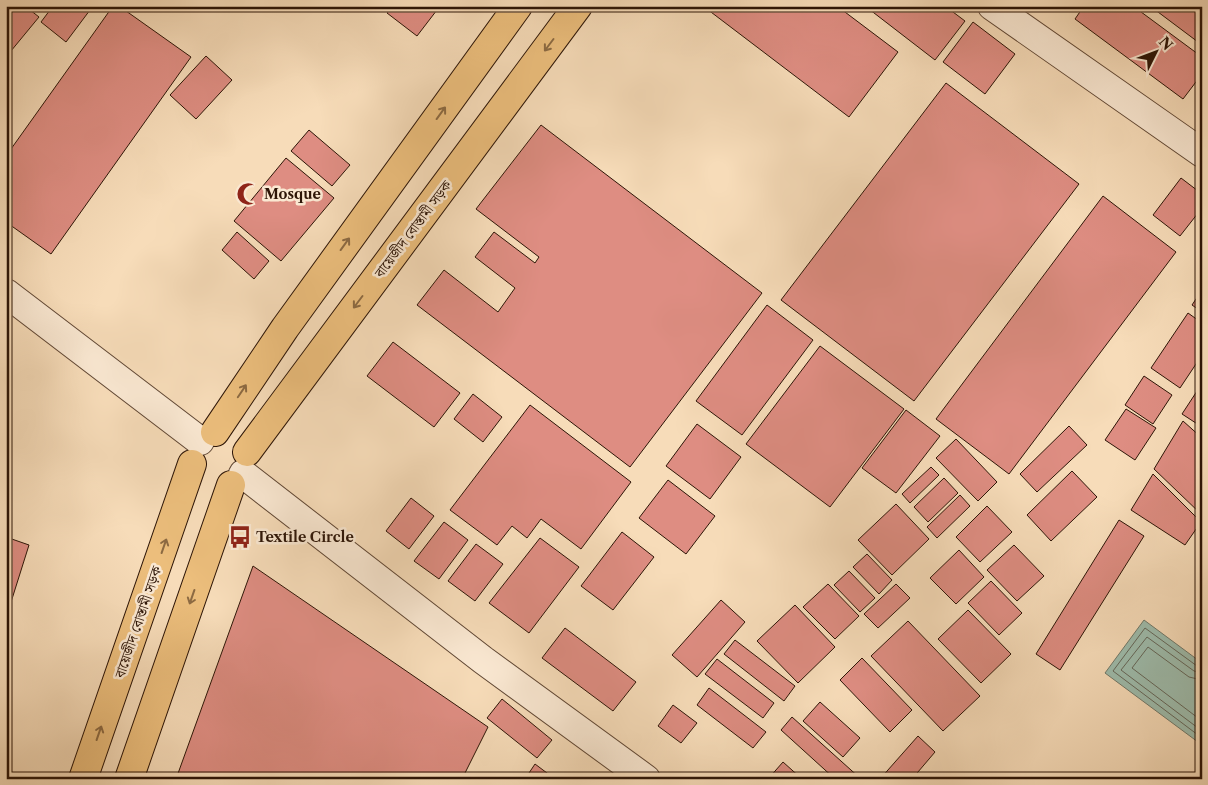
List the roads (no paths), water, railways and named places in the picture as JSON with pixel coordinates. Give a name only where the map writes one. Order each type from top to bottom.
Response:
[{"type":"main road","name":"বায়েজীদ বোস্তামী সড়ক","points":[[83,779],[202,446],[518,6]]},
{"type":"main road","name":"বায়েজীদ বোস্তামী সড়ক","points":[[129,779],[240,470],[578,6]]},
{"type":"main road","points":[[235,436],[242,443],[240,470],[224,488],[209,486],[198,477],[202,446],[235,436]]},
{"type":"street","points":[[992,6],[1202,153]]},
{"type":"street","points":[[6,293],[202,446]]},
{"type":"street","points":[[240,470],[483,660],[646,779]]},
{"type":"water","points":[[1144,620],[1202,663],[1202,745],[1105,673]]},
{"type":"place","name":"Mosque","points":[[248,194]]},
{"type":"place","name":"Textile Circle","points":[[240,537]]}]
